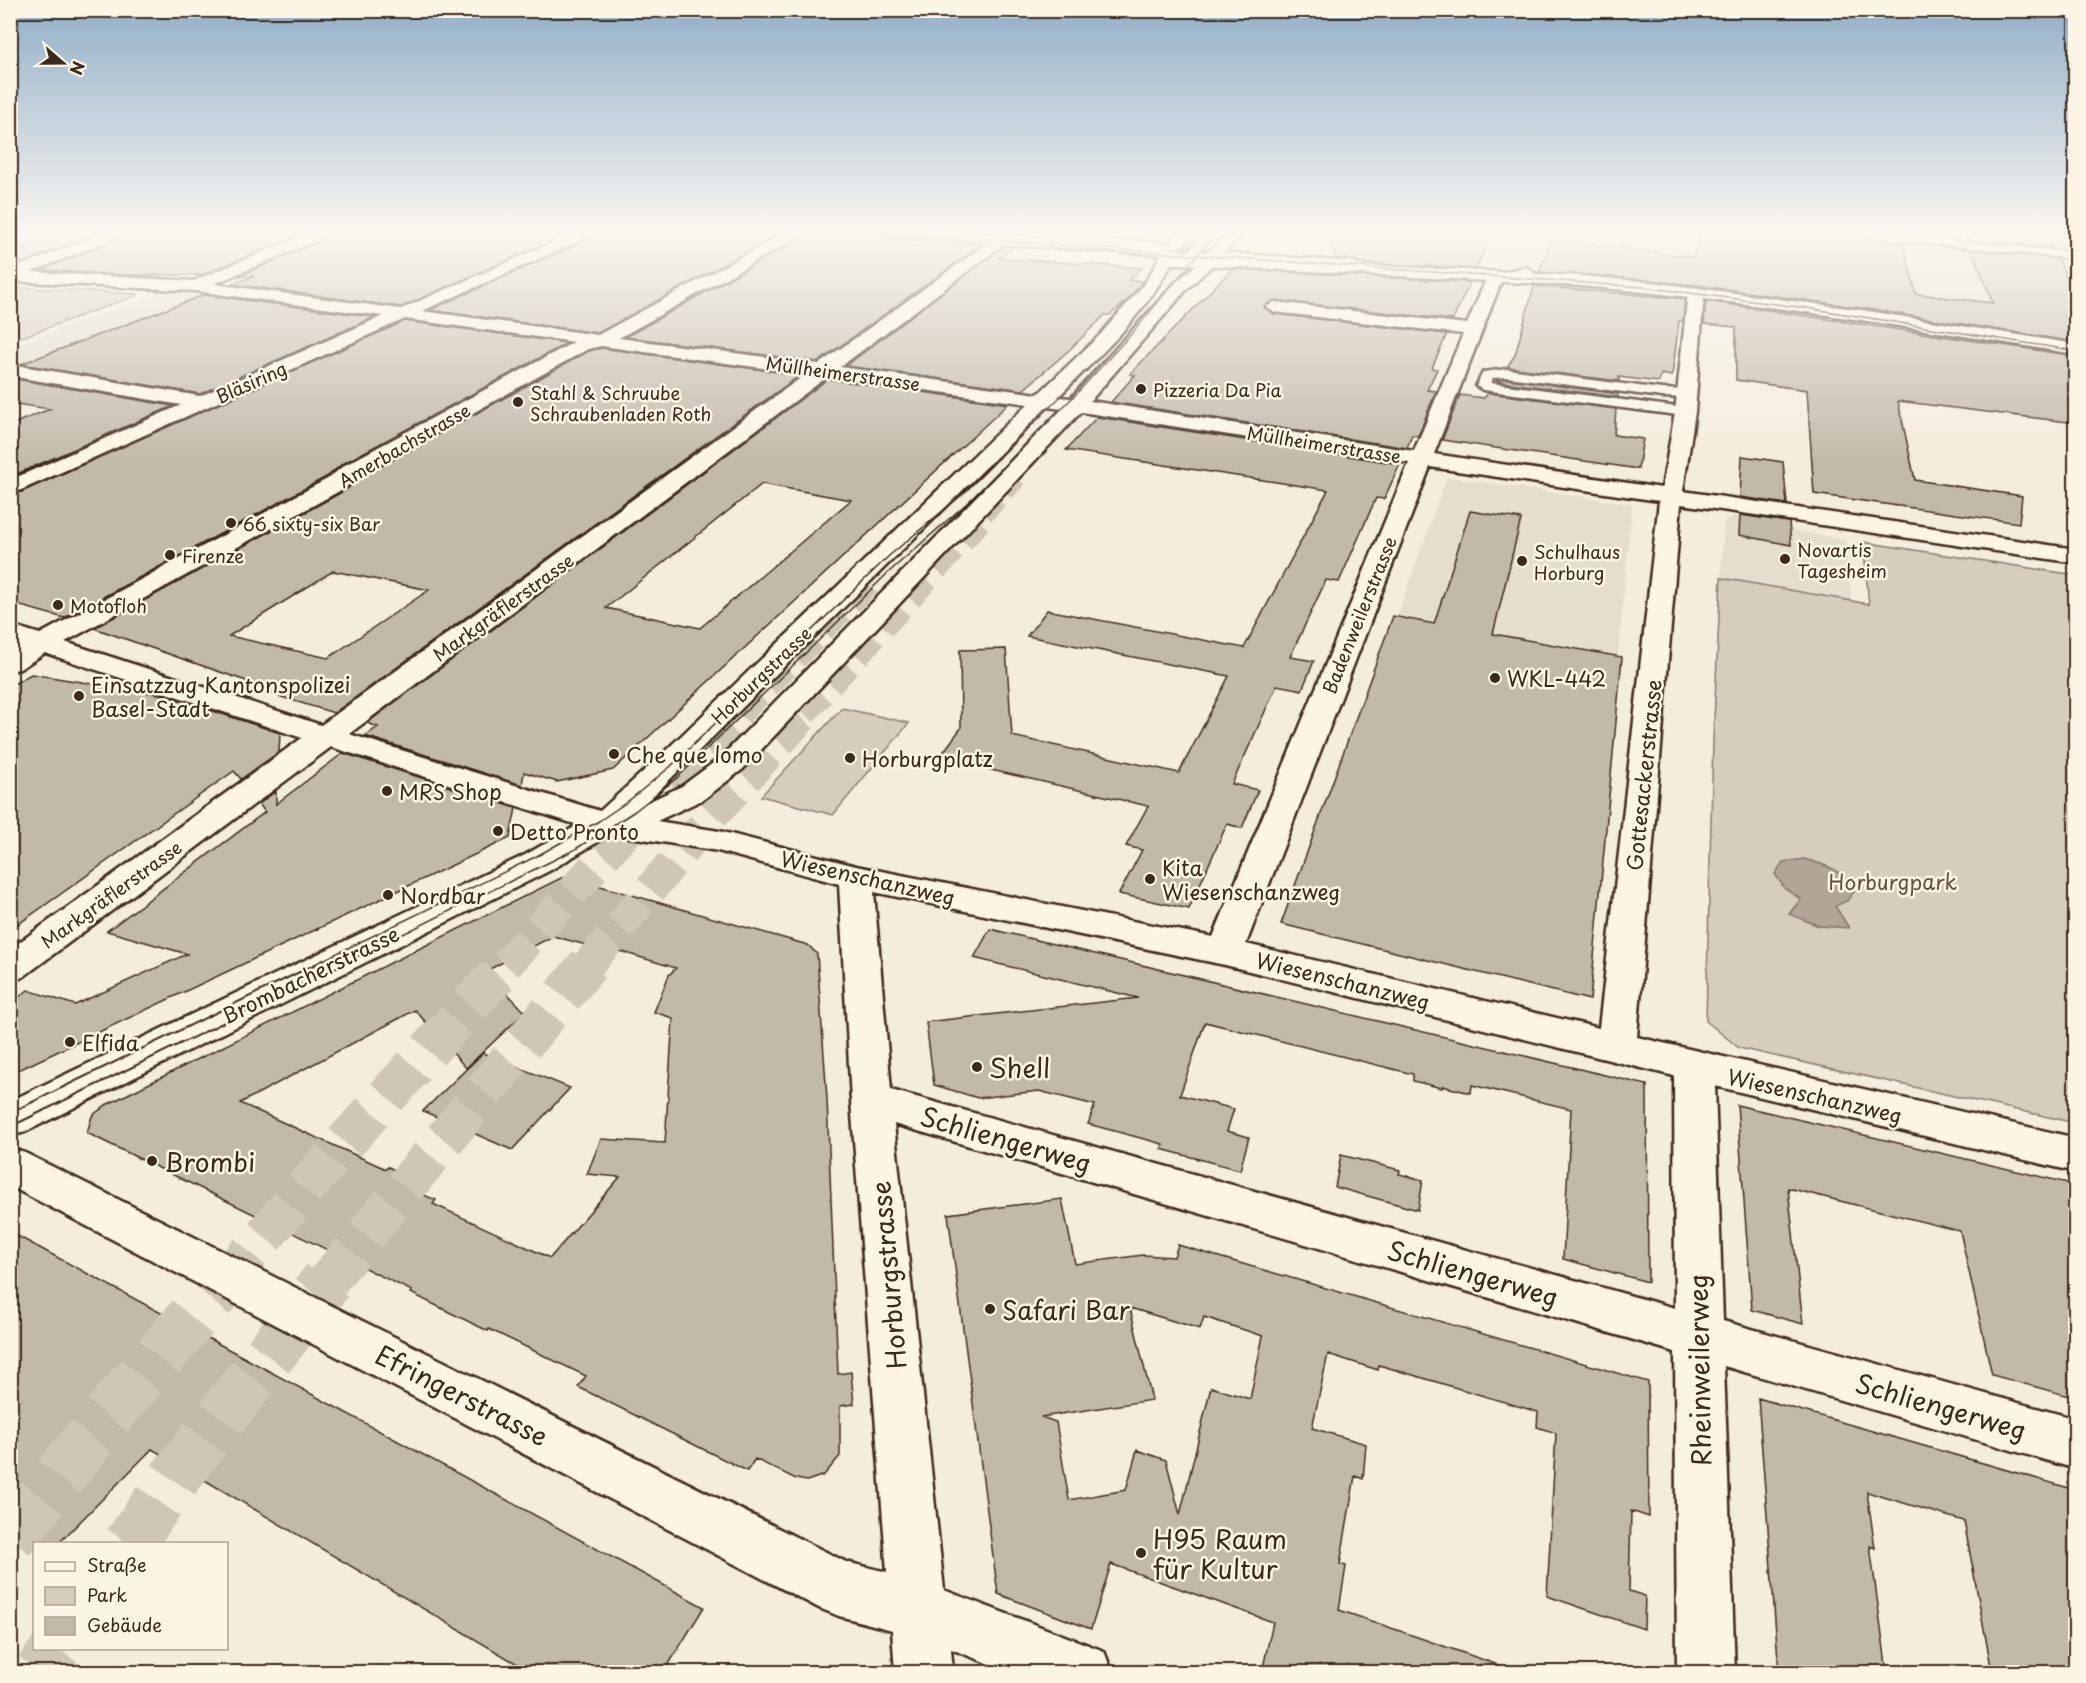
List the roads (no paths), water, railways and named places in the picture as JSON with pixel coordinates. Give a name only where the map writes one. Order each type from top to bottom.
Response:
[{"type":"street","name":"Müllheimerstrasse","points":[[372,310],[1044,400],[1422,459],[1673,494],[2076,556]]},
{"type":"street","name":"Bläsiring","points":[[10,488],[415,310]]},
{"type":"street","name":"Amerbachstrasse","points":[[10,663],[338,483],[351,471],[582,345],[600,341],[657,310]]},
{"type":"street","name":"Markgräflerstrasse","points":[[10,968],[908,310]]},
{"type":"street","name":"Horburgstrasse","points":[[606,824],[1044,400],[1106,339],[1131,310]]},
{"type":"street","name":"Horburgstrasse","points":[[606,824],[666,808],[717,777],[1076,405],[1161,310]]},
{"type":"street","points":[[1296,310],[1474,330]]},
{"type":"street","name":"Badenweilerstrasse","points":[[1225,952],[1484,310]]},
{"type":"street","name":"Gottesackerstrasse","points":[[1617,1047],[1673,494],[1686,403],[1694,310]]},
{"type":"street","points":[[1823,310],[2076,349]]},
{"type":"street","points":[[10,370],[204,403]]},
{"type":"street","name":"Wiesenschanzweg","points":[[10,633],[325,736],[606,824],[719,841],[856,877],[1225,952],[1694,1066],[2076,1155]]},
{"type":"street","name":"Brombacherstrasse","points":[[10,1120],[537,862],[606,824]]},
{"type":"street","name":"Horburgstrasse","points":[[856,877],[871,1101],[920,1609],[924,1672]]},
{"type":"street","name":"Rheinweilerweg","points":[[1694,1066],[1706,1672]]},
{"type":"street","name":"Schliengerweg","points":[[871,1101],[2076,1444]]},
{"type":"street","name":"Efringerstrasse","points":[[10,1165],[839,1588],[920,1609],[1083,1672]]},
{"type":"lane","points":[[1507,373],[1662,393],[1686,403],[1483,386],[1488,375],[1507,373]]},
{"type":"tunnel","points":[[984,514],[1017,478]]},
{"type":"tunnel","points":[[804,713],[986,513]]},
{"type":"tunnel","points":[[740,713],[871,580]]},
{"type":"tunnel","points":[[506,965],[647,809],[742,712]]},
{"type":"tunnel","points":[[588,965],[708,820],[806,712]]},
{"type":"tunnel","points":[[223,1283],[356,1130],[507,964]]},
{"type":"tunnel","points":[[326,1283],[589,964]]},
{"type":"tunnel","points":[[10,1538],[119,1402],[224,1281]]},
{"type":"tunnel","points":[[130,1542],[176,1476],[327,1281]]},
{"type":"tunnel","points":[[40,1672],[56,1650]]},
{"type":"tram line","points":[[340,965],[574,850],[635,811],[677,778],[889,572],[975,496],[1077,393],[1152,310]]},
{"type":"tram line","points":[[1817,310],[2076,351]]},
{"type":"tram line","points":[[313,965],[537,856],[599,821],[627,802],[670,767],[890,555],[963,494],[1086,371]]},
{"type":"tram line","points":[[10,1113],[316,964]]},
{"type":"tram line","points":[[10,1127],[343,964]]},
{"type":"place","name":"Pizzeria Da Pia","points":[[1141,389]]},
{"type":"place","name":"Stahl & Schruube Schraubenladen Roth","points":[[518,402]]},
{"type":"place","name":"66 sixty-six Bar","points":[[231,523]]},
{"type":"place","name":"Firenze","points":[[170,555]]},
{"type":"place","name":"Novartis Tagesheim","points":[[1785,559]]},
{"type":"place","name":"Schulhaus Horburg","points":[[1522,561]]},
{"type":"place","name":"Motofloh","points":[[58,605]]},
{"type":"place","name":"WKL-442","points":[[1495,678]]},
{"type":"place","name":"Einsatzzug Kantonspolizei Basel-Stadt","points":[[79,696]]},
{"type":"place","name":"Che que lomo","points":[[614,754]]},
{"type":"place","name":"Horburgplatz","points":[[850,758]]},
{"type":"place","name":"MRS Shop","points":[[387,791]]},
{"type":"place","name":"Detto Pronto","points":[[498,831]]},
{"type":"place","name":"Kita Wiesenschanzweg","points":[[1150,879]]},
{"type":"place","name":"Nordbar","points":[[388,895]]},
{"type":"place","name":"Elfida","points":[[70,1042]]},
{"type":"place","name":"Shell","points":[[977,1067]]},
{"type":"place","name":"Brombi","points":[[152,1161]]},
{"type":"place","name":"Safari Bar","points":[[990,1309]]},
{"type":"place","name":"H95 Raum für Kultur","points":[[1141,1553]]},
{"type":"park label","name":"Horburgpark","points":[[1893,881]]}]
